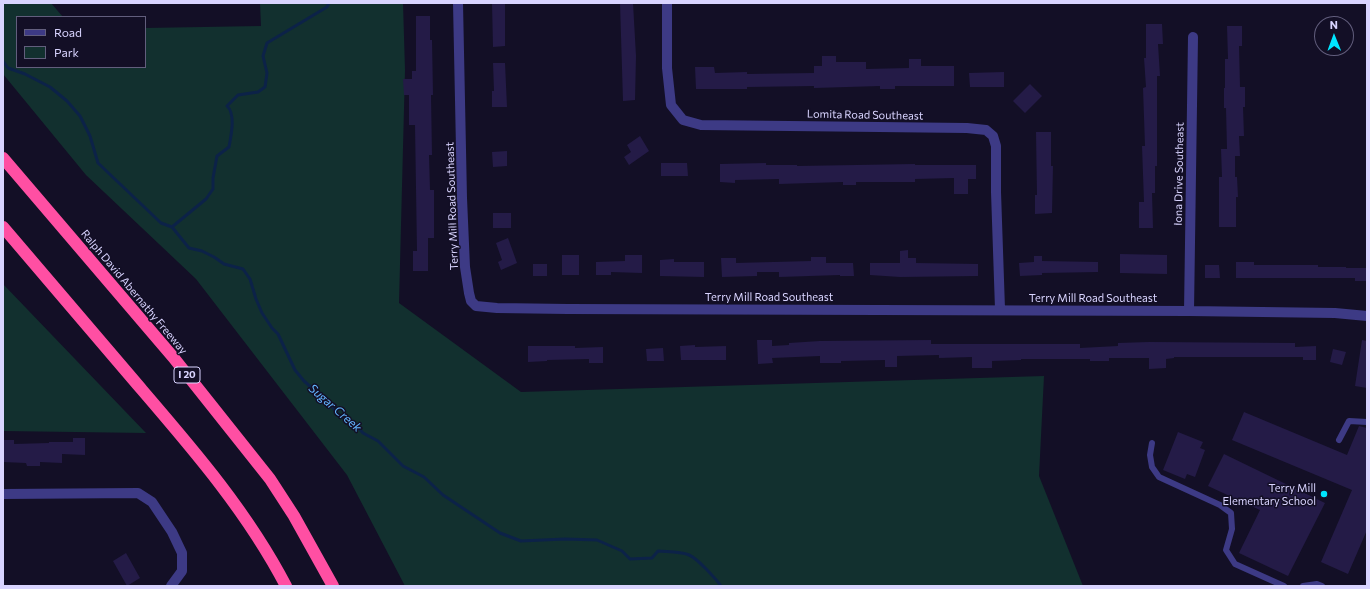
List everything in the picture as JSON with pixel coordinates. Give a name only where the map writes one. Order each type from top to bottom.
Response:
[{"type":"highway","points":[[3,153],[21,178]]},
{"type":"highway","name":"Ralph David Abernathy Freeway","points":[[3,158],[173,358],[270,479],[294,516],[334,586]]},
{"type":"highway","points":[[4,229],[192,448],[223,487],[251,527],[286,586]]},
{"type":"street","name":"Terry Mill Road Southeast","points":[[458,3],[465,268],[468,293],[471,301],[476,306],[497,308],[568,309],[1189,311],[1335,313],[1367,316]]},
{"type":"street","name":"Lomita Road Southeast","points":[[667,3],[667,68],[671,105],[683,120],[701,125],[967,128],[986,130],[993,136],[996,146],[1000,310]]},
{"type":"street","name":"Iona Drive Southeast","points":[[1189,311],[1193,37]]},
{"type":"street","points":[[3,494],[138,494],[152,502],[172,532],[182,554],[182,571],[171,586]]},
{"type":"lane","points":[[1339,440],[1349,421],[1367,422]]},
{"type":"lane","points":[[1152,442],[1150,455],[1152,467],[1159,477],[1220,506],[1231,513],[1232,529],[1226,550],[1235,564],[1284,586]]},
{"type":"lane","points":[[1303,586],[1317,584],[1322,586]]},
{"type":"green space","points":[[3,3],[51,3],[62,16],[16,16],[16,68],[146,68],[146,28],[261,26],[260,3],[403,3],[405,70],[399,303],[521,392],[1044,376],[1039,476],[1083,586],[405,586],[347,475],[196,279],[86,175],[3,74]]},
{"type":"green space","points":[[3,284],[146,433],[3,431]]},
{"type":"building","points":[[492,3],[505,3],[505,46],[493,47]]},
{"type":"building","points":[[620,3],[633,3],[636,56],[635,100],[623,101]]},
{"type":"building","points":[[416,16],[430,16],[430,40],[432,40],[432,155],[429,155],[430,190],[434,190],[434,238],[428,238],[428,271],[413,271],[413,251],[417,251],[415,125],[409,125],[409,95],[404,95],[403,79],[412,79],[412,71],[416,71]]},
{"type":"building","points":[[1146,24],[1162,24],[1163,44],[1158,44],[1160,76],[1157,76],[1157,166],[1155,166],[1155,193],[1152,193],[1153,228],[1139,228],[1139,202],[1144,202],[1142,146],[1145,146],[1143,88],[1146,87],[1144,58],[1146,58]]},
{"type":"building","points":[[1227,26],[1242,26],[1242,46],[1239,46],[1240,87],[1245,87],[1245,107],[1243,107],[1244,136],[1239,136],[1240,156],[1235,156],[1235,177],[1237,177],[1238,197],[1236,197],[1236,227],[1219,227],[1219,177],[1222,177],[1221,149],[1227,149],[1224,88],[1225,59],[1228,59]]},
{"type":"building","points":[[822,56],[836,56],[836,62],[866,62],[866,69],[909,68],[909,59],[921,59],[921,66],[954,66],[954,86],[895,86],[895,89],[880,89],[880,86],[814,88],[814,86],[747,87],[747,89],[696,89],[695,67],[714,67],[715,73],[814,73],[814,66],[822,66]]},
{"type":"building","points":[[493,63],[505,63],[507,107],[492,107],[492,91],[494,91]]},
{"type":"building","points":[[1004,72],[1004,87],[970,87],[969,73]]},
{"type":"building","points":[[1030,84],[1042,96],[1025,113],[1013,101]]},
{"type":"building","points":[[1036,132],[1051,132],[1051,166],[1053,166],[1052,213],[1035,214],[1035,195],[1037,195]]},
{"type":"building","points":[[640,136],[649,151],[629,165],[624,157],[631,152],[627,145]]},
{"type":"building","points":[[507,151],[507,166],[493,167],[492,152]]},
{"type":"building","points":[[661,163],[687,163],[688,176],[661,176]]},
{"type":"building","points":[[766,163],[766,165],[797,166],[915,164],[976,165],[976,179],[968,179],[968,194],[954,194],[954,178],[915,179],[915,182],[856,182],[856,185],[843,185],[843,182],[779,184],[779,179],[735,180],[735,183],[720,182],[720,164]]},
{"type":"building","points":[[493,213],[511,213],[511,228],[493,228]]},
{"type":"building","points":[[508,238],[517,263],[501,270],[498,262],[502,260],[496,243]]},
{"type":"building","points":[[908,250],[908,258],[916,258],[916,263],[978,264],[978,276],[900,277],[870,275],[870,263],[900,263],[900,251]]},
{"type":"building","points":[[1120,254],[1167,255],[1167,274],[1120,273]]},
{"type":"building","points":[[562,255],[579,255],[579,275],[562,275]]},
{"type":"building","points":[[625,255],[642,255],[642,273],[611,272],[611,275],[596,275],[596,262],[625,261]]},
{"type":"building","points":[[1034,256],[1042,256],[1042,261],[1098,262],[1098,272],[1042,273],[1042,275],[1020,276],[1019,263],[1034,262]]},
{"type":"building","points":[[811,257],[826,257],[826,263],[853,263],[854,276],[779,277],[779,272],[757,272],[757,276],[722,277],[721,258],[736,258],[736,263],[811,261]]},
{"type":"building","points":[[674,259],[674,262],[704,262],[704,277],[660,276],[660,260]]},
{"type":"building","points":[[1236,262],[1254,262],[1254,265],[1318,265],[1318,267],[1367,268],[1367,281],[1355,281],[1355,278],[1236,278]]},
{"type":"building","points":[[533,264],[547,264],[547,276],[533,276]]},
{"type":"building","points":[[1205,265],[1219,265],[1220,278],[1205,278]]},
{"type":"building","points":[[757,340],[772,340],[772,346],[789,345],[789,343],[820,341],[931,340],[931,344],[1080,344],[1080,348],[1118,346],[1118,343],[1149,342],[1295,343],[1295,347],[1316,346],[1316,360],[1303,360],[1303,357],[1174,357],[1166,359],[1166,368],[1149,369],[1149,358],[1109,358],[1109,361],[1090,361],[1090,359],[1021,359],[992,361],[992,368],[972,368],[972,357],[939,358],[939,355],[897,356],[897,367],[885,367],[885,360],[820,363],[820,356],[772,358],[773,363],[758,364]]},
{"type":"building","points":[[1362,340],[1367,341],[1367,388],[1355,386]]},
{"type":"building","points":[[695,345],[695,347],[726,346],[726,360],[681,360],[680,346]]},
{"type":"building","points":[[528,346],[575,346],[575,348],[603,347],[603,363],[589,363],[589,359],[528,362]]},
{"type":"building","points":[[663,348],[664,361],[647,361],[646,349]]},
{"type":"building","points":[[1333,349],[1346,352],[1342,365],[1330,362]]},
{"type":"building","points":[[1244,412],[1347,455],[1359,426],[1367,428],[1367,530],[1348,574],[1321,562],[1352,490],[1232,440]]},
{"type":"building","points":[[1178,432],[1203,442],[1200,448],[1205,450],[1195,477],[1187,474],[1185,479],[1163,470]]},
{"type":"building","points":[[73,438],[85,438],[85,455],[62,454],[62,463],[40,462],[40,466],[27,466],[26,463],[3,462],[4,440],[14,440],[14,444],[49,443],[73,442]]},
{"type":"building","points":[[1224,454],[1325,503],[1288,576],[1239,553],[1260,510],[1208,486]]},
{"type":"building","points":[[126,553],[140,578],[127,586],[113,561]]},
{"type":"waterway","points":[[172,227],[206,199],[213,189],[213,178],[217,156],[229,147],[231,137],[232,120],[230,110],[227,106],[238,95],[258,92],[265,87],[267,73],[263,56],[267,43],[327,7],[329,3]]},
{"type":"waterway","name":"Sugar Creek","points":[[3,61],[8,68],[25,74],[50,87],[67,101],[80,116],[90,136],[98,163],[161,223],[172,227],[189,248],[202,251],[224,264],[243,269],[250,279],[262,313],[278,334],[295,370],[304,381],[328,402],[340,416],[353,422],[363,433],[378,441],[403,466],[424,477],[443,495],[500,533],[521,541],[565,539],[597,540],[622,551],[630,559],[652,558],[658,551],[681,553],[689,555],[697,560],[721,586]]},
{"type":"place","name":"Terry Mill Elementary School","points":[[1324,494]]}]
